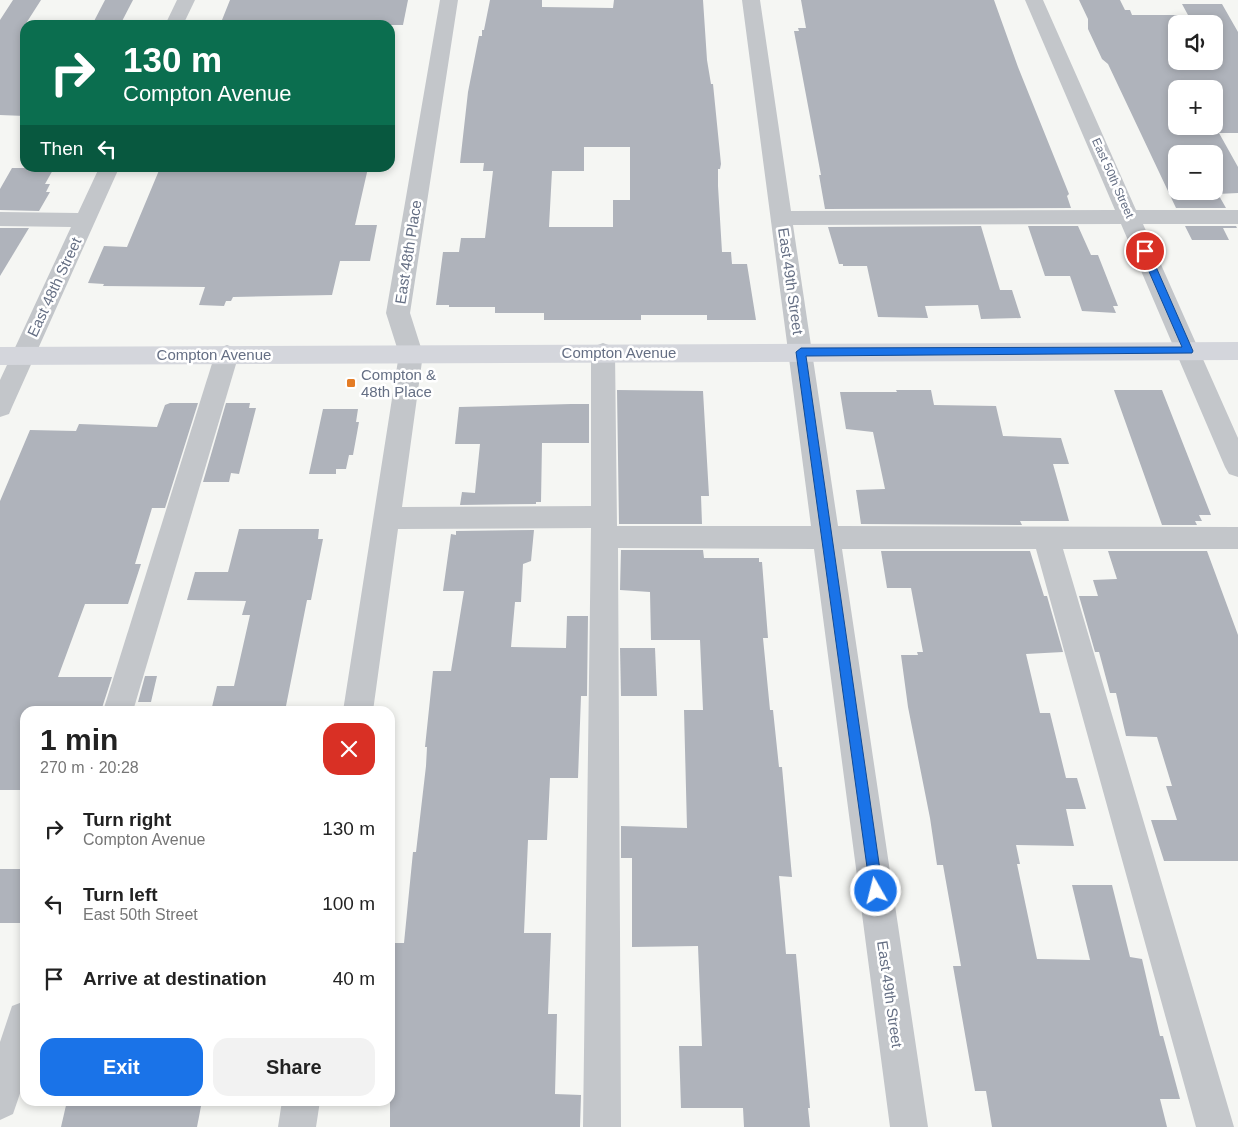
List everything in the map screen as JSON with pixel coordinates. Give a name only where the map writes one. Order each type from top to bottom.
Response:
[{"type":"main road","name":"Compton Avenue","points":[[12,356],[603,352],[1238,351]]},
{"type":"street","points":[[176,20],[186,0]]},
{"type":"street","name":"East 48th Place","points":[[359,706],[411,354],[398,312],[449,0]]},
{"type":"street","name":"East 49th Street","points":[[751,0],[909,1127]]},
{"type":"street","name":"East 50th Street","points":[[1034,0],[1238,467]]},
{"type":"street","name":"East 48th Street","points":[[0,407],[12,356],[85,220],[107,172]]},
{"type":"street","points":[[782,218],[1238,218]]},
{"type":"street","points":[[0,219],[85,220]]},
{"type":"street","points":[[602,1127],[603,352]]},
{"type":"street","points":[[120,706],[226,354]]},
{"type":"street","points":[[386,518],[827,538],[1238,538]]},
{"type":"street","points":[[1046,538],[1214,1127]]},
{"type":"street","points":[[0,1101],[20,1035]]},
{"type":"street","points":[[297,1127],[300,1106]]},
{"type":"building","points":[[13,0],[41,0],[28,20],[20,20],[20,116],[0,115],[0,20]]},
{"type":"building","points":[[105,0],[133,0],[123,20],[95,20]]},
{"type":"building","points":[[230,0],[408,0],[403,25],[395,25],[395,20],[222,20]]},
{"type":"building","points":[[490,0],[542,0],[542,7],[613,8],[614,0],[703,0],[707,60],[711,84],[713,84],[721,164],[720,169],[718,169],[718,186],[722,252],[731,252],[732,264],[747,264],[756,320],[707,320],[707,315],[641,315],[641,320],[544,320],[544,313],[495,313],[495,307],[449,307],[449,305],[436,305],[443,252],[459,252],[461,238],[485,238],[493,171],[483,171],[484,163],[460,163],[468,92],[479,36],[482,36],[482,30],[484,30]],"holes":[[[584,147],[630,147],[630,200],[613,200],[613,227],[549,227],[552,171],[584,171]]]},
{"type":"building","points":[[801,0],[994,0],[1018,67],[1069,194],[1067,196],[1071,208],[825,209],[819,175],[821,175],[794,31],[799,31],[798,28],[806,28]]},
{"type":"building","points":[[1079,0],[1120,0],[1125,10],[1130,10],[1132,15],[1168,15],[1168,70],[1223,70],[1223,15],[1188,15],[1182,4],[1222,4],[1238,32],[1238,133],[1223,133],[1223,80],[1168,80],[1168,135],[1220,135],[1238,167],[1238,193],[1223,194],[1223,145],[1168,145],[1168,191],[1108,64],[1102,59],[1088,29],[1088,19]]},
{"type":"building","points":[[12,168],[20,168],[20,172],[52,172],[45,184],[50,184],[46,192],[50,192],[39,211],[0,210],[0,189]]},
{"type":"building","points":[[158,172],[367,172],[355,225],[377,225],[370,261],[340,261],[332,295],[233,297],[231,301],[226,301],[224,306],[199,305],[205,287],[103,286],[104,284],[88,283],[104,246],[127,247]]},
{"type":"building","points":[[1172,200],[1221,200],[1226,208],[1176,208]]},
{"type":"building","points":[[981,226],[1000,290],[1012,290],[1021,318],[981,319],[978,305],[925,306],[928,318],[878,317],[867,266],[843,266],[843,264],[839,264],[828,227]]},
{"type":"building","points":[[1028,226],[1078,226],[1091,255],[1098,255],[1118,306],[1113,306],[1116,313],[1082,311],[1070,276],[1045,276]]},
{"type":"building","points":[[1185,226],[1236,226],[1237,228],[1223,228],[1229,240],[1192,240]]},
{"type":"building","points":[[0,228],[29,228],[0,276]]},
{"type":"building","points":[[617,390],[703,391],[709,496],[701,496],[702,524],[619,524]]},
{"type":"building","points":[[896,390],[931,390],[934,405],[996,406],[1003,436],[1061,438],[1069,464],[1053,464],[1069,521],[1020,521],[1022,525],[861,524],[856,490],[885,489],[873,432],[846,429],[840,392],[897,392]]},
{"type":"building","points":[[1114,390],[1162,390],[1211,515],[1199,515],[1202,521],[1195,521],[1197,525],[1162,525]]},
{"type":"building","points":[[170,403],[198,403],[165,508],[152,508],[135,564],[141,564],[128,604],[85,604],[58,677],[112,677],[103,706],[20,706],[20,790],[0,790],[0,501],[30,430],[76,431],[79,424],[157,427],[165,405]]},
{"type":"building","points":[[226,403],[250,403],[249,408],[256,408],[239,474],[231,473],[229,482],[203,482]]},
{"type":"building","points":[[589,404],[589,443],[542,443],[541,502],[536,502],[536,504],[460,505],[462,492],[475,493],[480,444],[455,444],[459,407]]},
{"type":"building","points":[[323,409],[358,409],[356,422],[359,422],[353,455],[349,455],[346,469],[336,469],[336,474],[309,474]]},
{"type":"building","points":[[239,529],[319,529],[318,539],[323,539],[311,600],[307,600],[286,706],[212,706],[217,686],[234,686],[250,615],[242,615],[246,601],[187,600],[195,572],[228,572]]},
{"type":"building","points":[[534,530],[531,561],[523,564],[521,602],[515,602],[511,647],[566,648],[567,616],[588,616],[587,696],[581,696],[578,778],[550,778],[547,840],[528,840],[524,933],[551,933],[548,1014],[557,1014],[555,1094],[581,1095],[580,1127],[390,1127],[390,1106],[395,1106],[395,943],[404,943],[413,852],[416,852],[426,766],[427,747],[425,747],[433,671],[451,671],[464,591],[443,591],[451,534],[456,535],[456,531]]},
{"type":"building","points":[[621,550],[703,550],[704,558],[759,558],[759,562],[762,562],[768,638],[763,638],[770,710],[773,710],[779,767],[782,767],[792,877],[779,876],[786,954],[796,954],[810,1108],[808,1108],[810,1127],[744,1127],[743,1108],[681,1108],[679,1046],[702,1046],[698,946],[632,947],[632,858],[621,858],[621,826],[687,828],[684,710],[703,710],[700,640],[651,640],[650,592],[620,590]]},
{"type":"building","points":[[881,551],[1030,551],[1044,596],[1047,596],[1063,652],[1026,654],[1040,713],[1050,713],[1066,778],[1077,778],[1086,809],[1066,809],[1074,846],[1016,845],[1020,864],[1017,864],[1037,959],[1090,960],[1072,885],[1112,885],[1130,957],[1142,959],[1160,1036],[1163,1036],[1180,1099],[1160,1099],[1167,1127],[992,1127],[986,1091],[975,1091],[953,966],[961,966],[943,865],[937,865],[930,818],[908,707],[901,655],[918,655],[917,652],[923,652],[911,588],[887,588]]},
{"type":"building","points":[[1108,551],[1207,551],[1238,635],[1238,861],[1164,861],[1151,820],[1177,820],[1166,786],[1172,786],[1157,737],[1126,736],[1116,693],[1110,693],[1099,652],[1095,652],[1079,596],[1098,596],[1093,580],[1117,579]]},
{"type":"building","points":[[620,648],[655,648],[657,696],[621,696]]},
{"type":"building","points":[[145,676],[157,676],[151,702],[138,702]]},
{"type":"building","points":[[0,869],[20,869],[20,923],[0,923]]},
{"type":"building","points":[[66,1106],[201,1106],[197,1127],[61,1127]]},
{"type":"place","name":"Compton & 48th Place","points":[[351,383]]},
{"type":"route","points":[[876,891],[801,352],[1188,351],[1145,251]]}]
